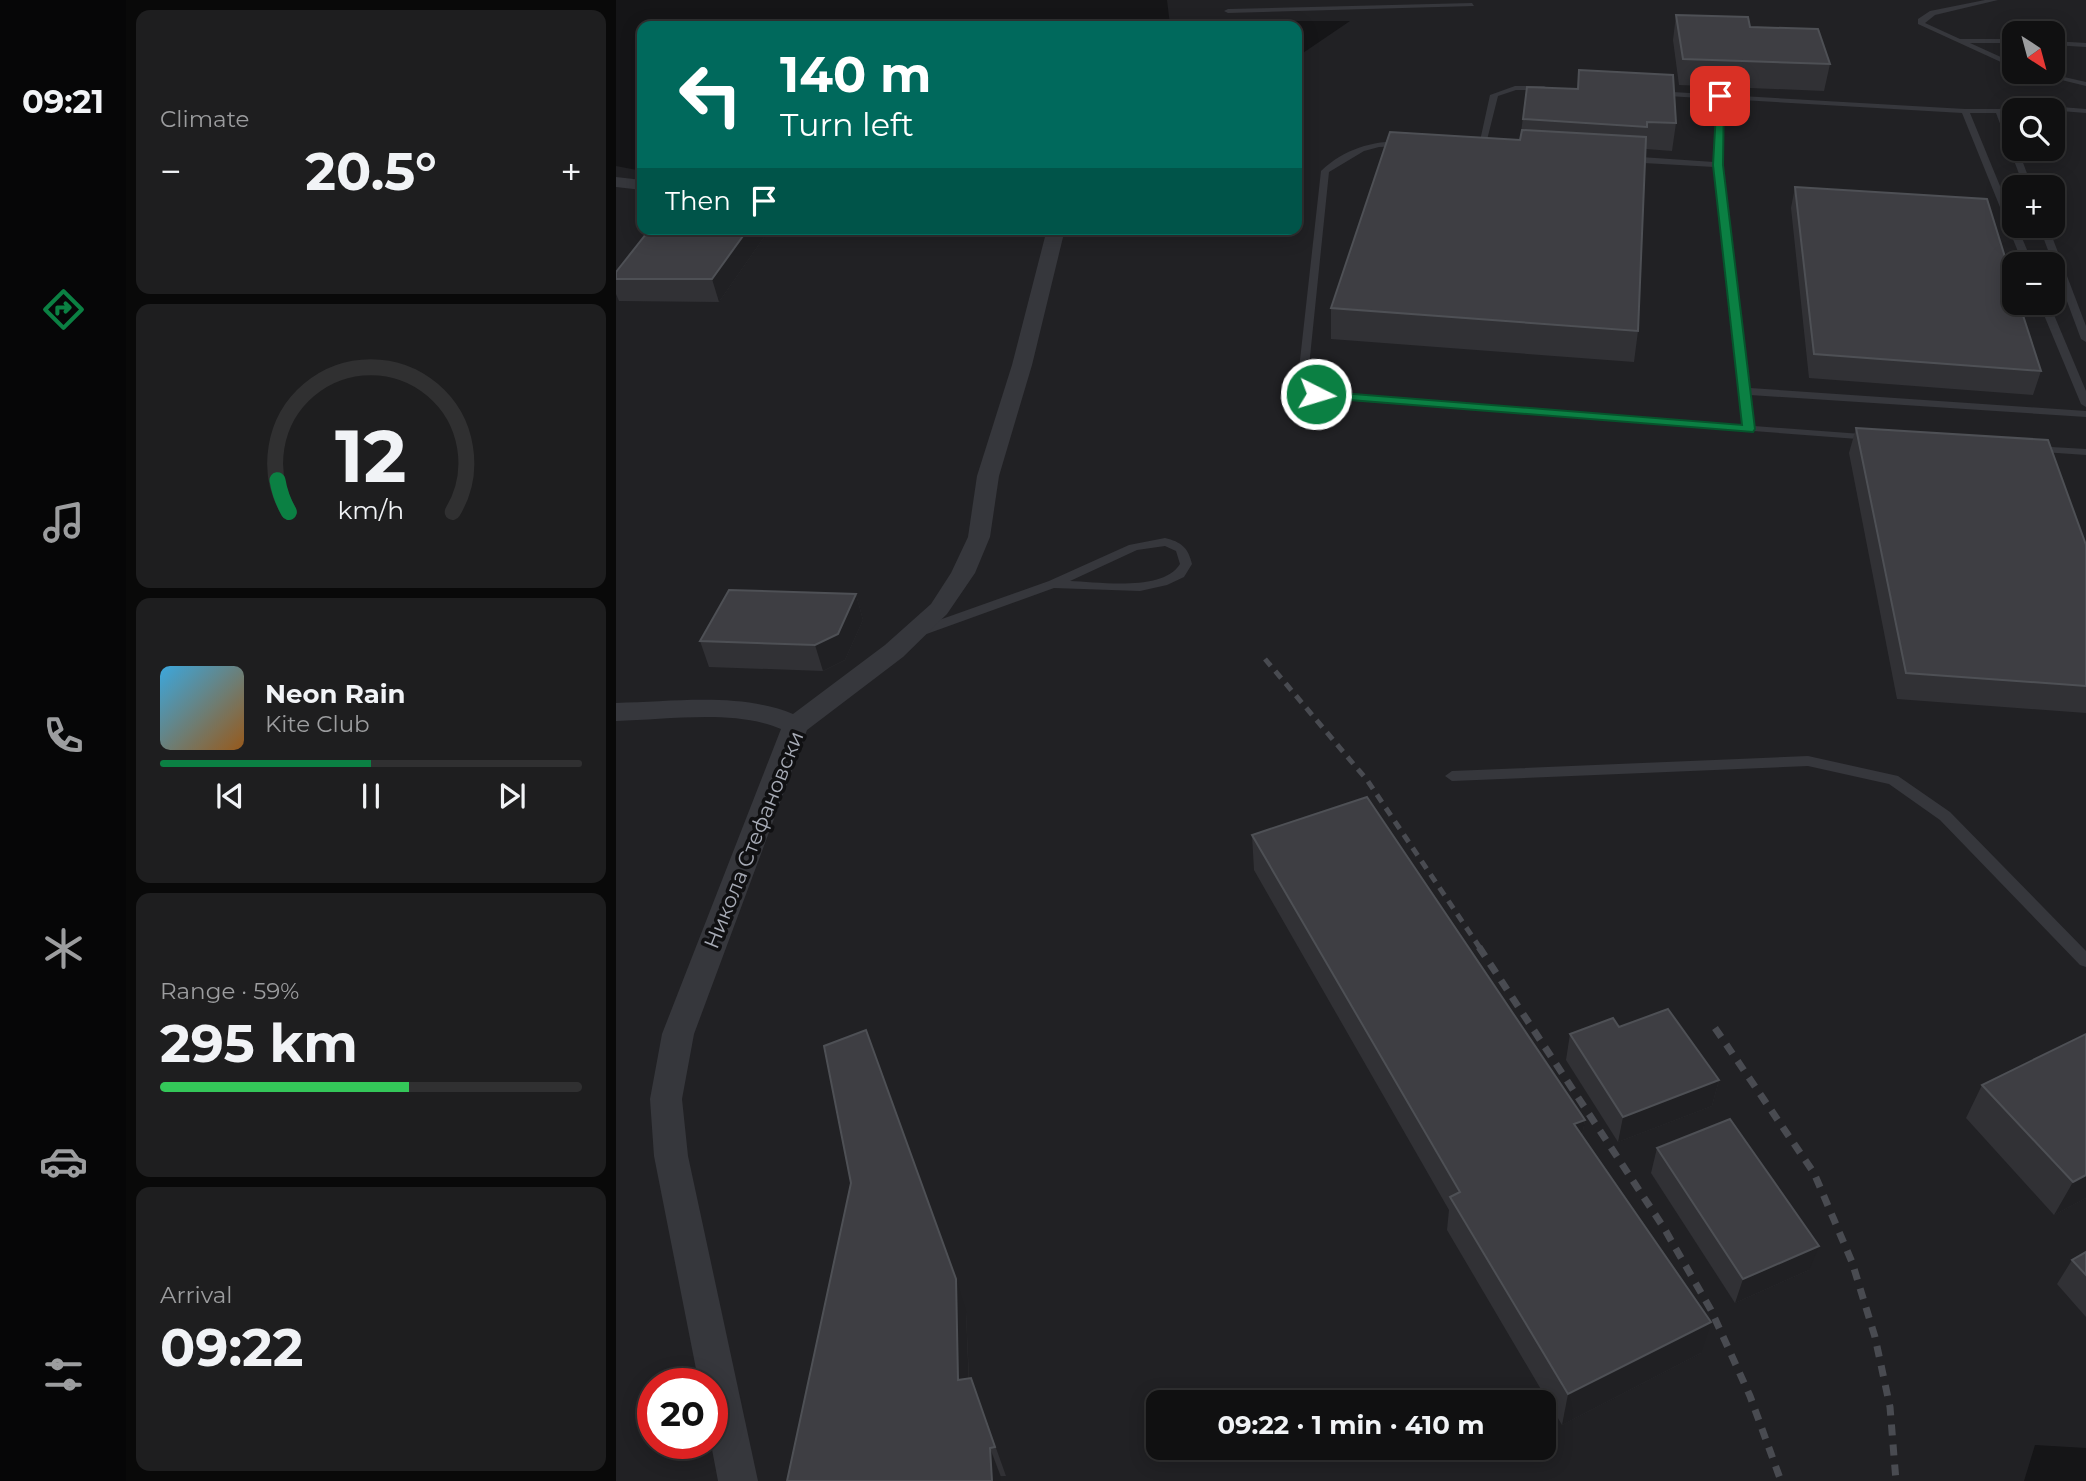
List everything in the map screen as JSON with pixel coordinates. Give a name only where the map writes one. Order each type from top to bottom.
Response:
[{"type":"street","points":[[616,182],[637,184]]},
{"type":"street","name":"Никола Стефановски","points":[[738,1481],[671,1156],[666,1099],[678,1034],[796,726],[894,651],[939,608],[963,573],[979,537],[988,476],[1022,365],[1054,235]]},
{"type":"street","points":[[616,712],[752,711],[781,716],[796,726]]},
{"type":"lane","points":[[1992,0],[1933,13],[1922,18],[1922,24],[2002,61]]},
{"type":"lane","points":[[1228,11],[1472,5]]},
{"type":"lane","points":[[1958,41],[2002,41]]},
{"type":"lane","points":[[2065,44],[2086,45]]},
{"type":"lane","points":[[2065,79],[2086,84]]},
{"type":"lane","points":[[1481,148],[1494,95],[1515,88],[1549,88]]},
{"type":"lane","points":[[1641,92],[1965,111],[1999,111],[2023,106],[2086,111]]},
{"type":"lane","points":[[1720,96],[1718,165],[1749,429]]},
{"type":"lane","points":[[1965,111],[2023,252]]},
{"type":"lane","points":[[1999,111],[2023,175]]},
{"type":"lane","points":[[1412,145],[1384,143],[1359,148],[1325,171],[1301,387],[1316,394],[1884,438]]},
{"type":"lane","points":[[1467,148],[1494,149]]},
{"type":"lane","points":[[1613,158],[1718,165]]},
{"type":"lane","points":[[2048,238],[2086,339]]},
{"type":"lane","points":[[2049,315],[2086,404]]},
{"type":"lane","points":[[1744,391],[2086,414]]},
{"type":"lane","points":[[2019,448],[2086,453]]},
{"type":"lane","points":[[912,634],[1053,584],[1151,543],[1174,544],[1183,551],[1186,564],[1180,574],[1163,582],[1140,587],[1053,584]]},
{"type":"lane","points":[[1452,776],[1808,761],[1893,780],[1945,816],[2086,961]]},
{"type":"shaded area","points":[[1167,0],[2086,0],[2086,1448],[2035,1445],[2024,1481],[616,1481],[616,166],[637,170],[637,235],[1302,235],[1302,54],[1350,21],[1170,21]]},
{"type":"building","points":[[1676,15],[1748,17],[1750,27],[1818,29],[1830,64],[1683,59]]},
{"type":"building","points":[[1579,70],[1673,75],[1676,123],[1647,122],[1647,127],[1523,119],[1527,87],[1578,89]]},
{"type":"building","points":[[1522,130],[1646,137],[1638,331],[1331,308],[1390,132],[1520,140]]},
{"type":"building","points":[[1795,187],[1987,199],[2003,252],[2002,315],[2023,315],[2041,371],[1814,354]]},
{"type":"building","points":[[645,235],[744,235],[712,279],[616,279],[616,272]]},
{"type":"building","points":[[1856,428],[2048,440],[2086,545],[2086,686],[1906,673]]},
{"type":"building","points":[[729,590],[856,594],[838,634],[815,645],[700,641]]},
{"type":"building","points":[[1367,797],[1585,1120],[1574,1124],[1711,1322],[1568,1394],[1450,1197],[1460,1192],[1252,835]]},
{"type":"building","points":[[1668,1009],[1719,1080],[1623,1117],[1570,1034],[1613,1018],[1619,1027]]},
{"type":"building","points":[[866,1030],[956,1279],[958,1380],[971,1378],[995,1447],[990,1448],[992,1481],[787,1481],[851,1183],[824,1046]]},
{"type":"building","points":[[2086,1034],[2086,1175],[2073,1182],[1982,1085]]},
{"type":"building","points":[[1730,1119],[1819,1246],[1743,1279],[1657,1148]]},
{"type":"building","points":[[2086,1252],[2086,1275],[2072,1260]]},
{"type":"railway","points":[[1265,659],[1367,780],[1480,948]]},
{"type":"railway","points":[[1479,947],[1664,1228],[1711,1310],[1750,1396],[1781,1481]]},
{"type":"railway","points":[[1715,1028],[1814,1173],[1852,1262],[1875,1337],[1890,1407],[1896,1481]]},
{"type":"route","points":[[1316,394],[1749,429],[1718,165],[1720,96]]}]
